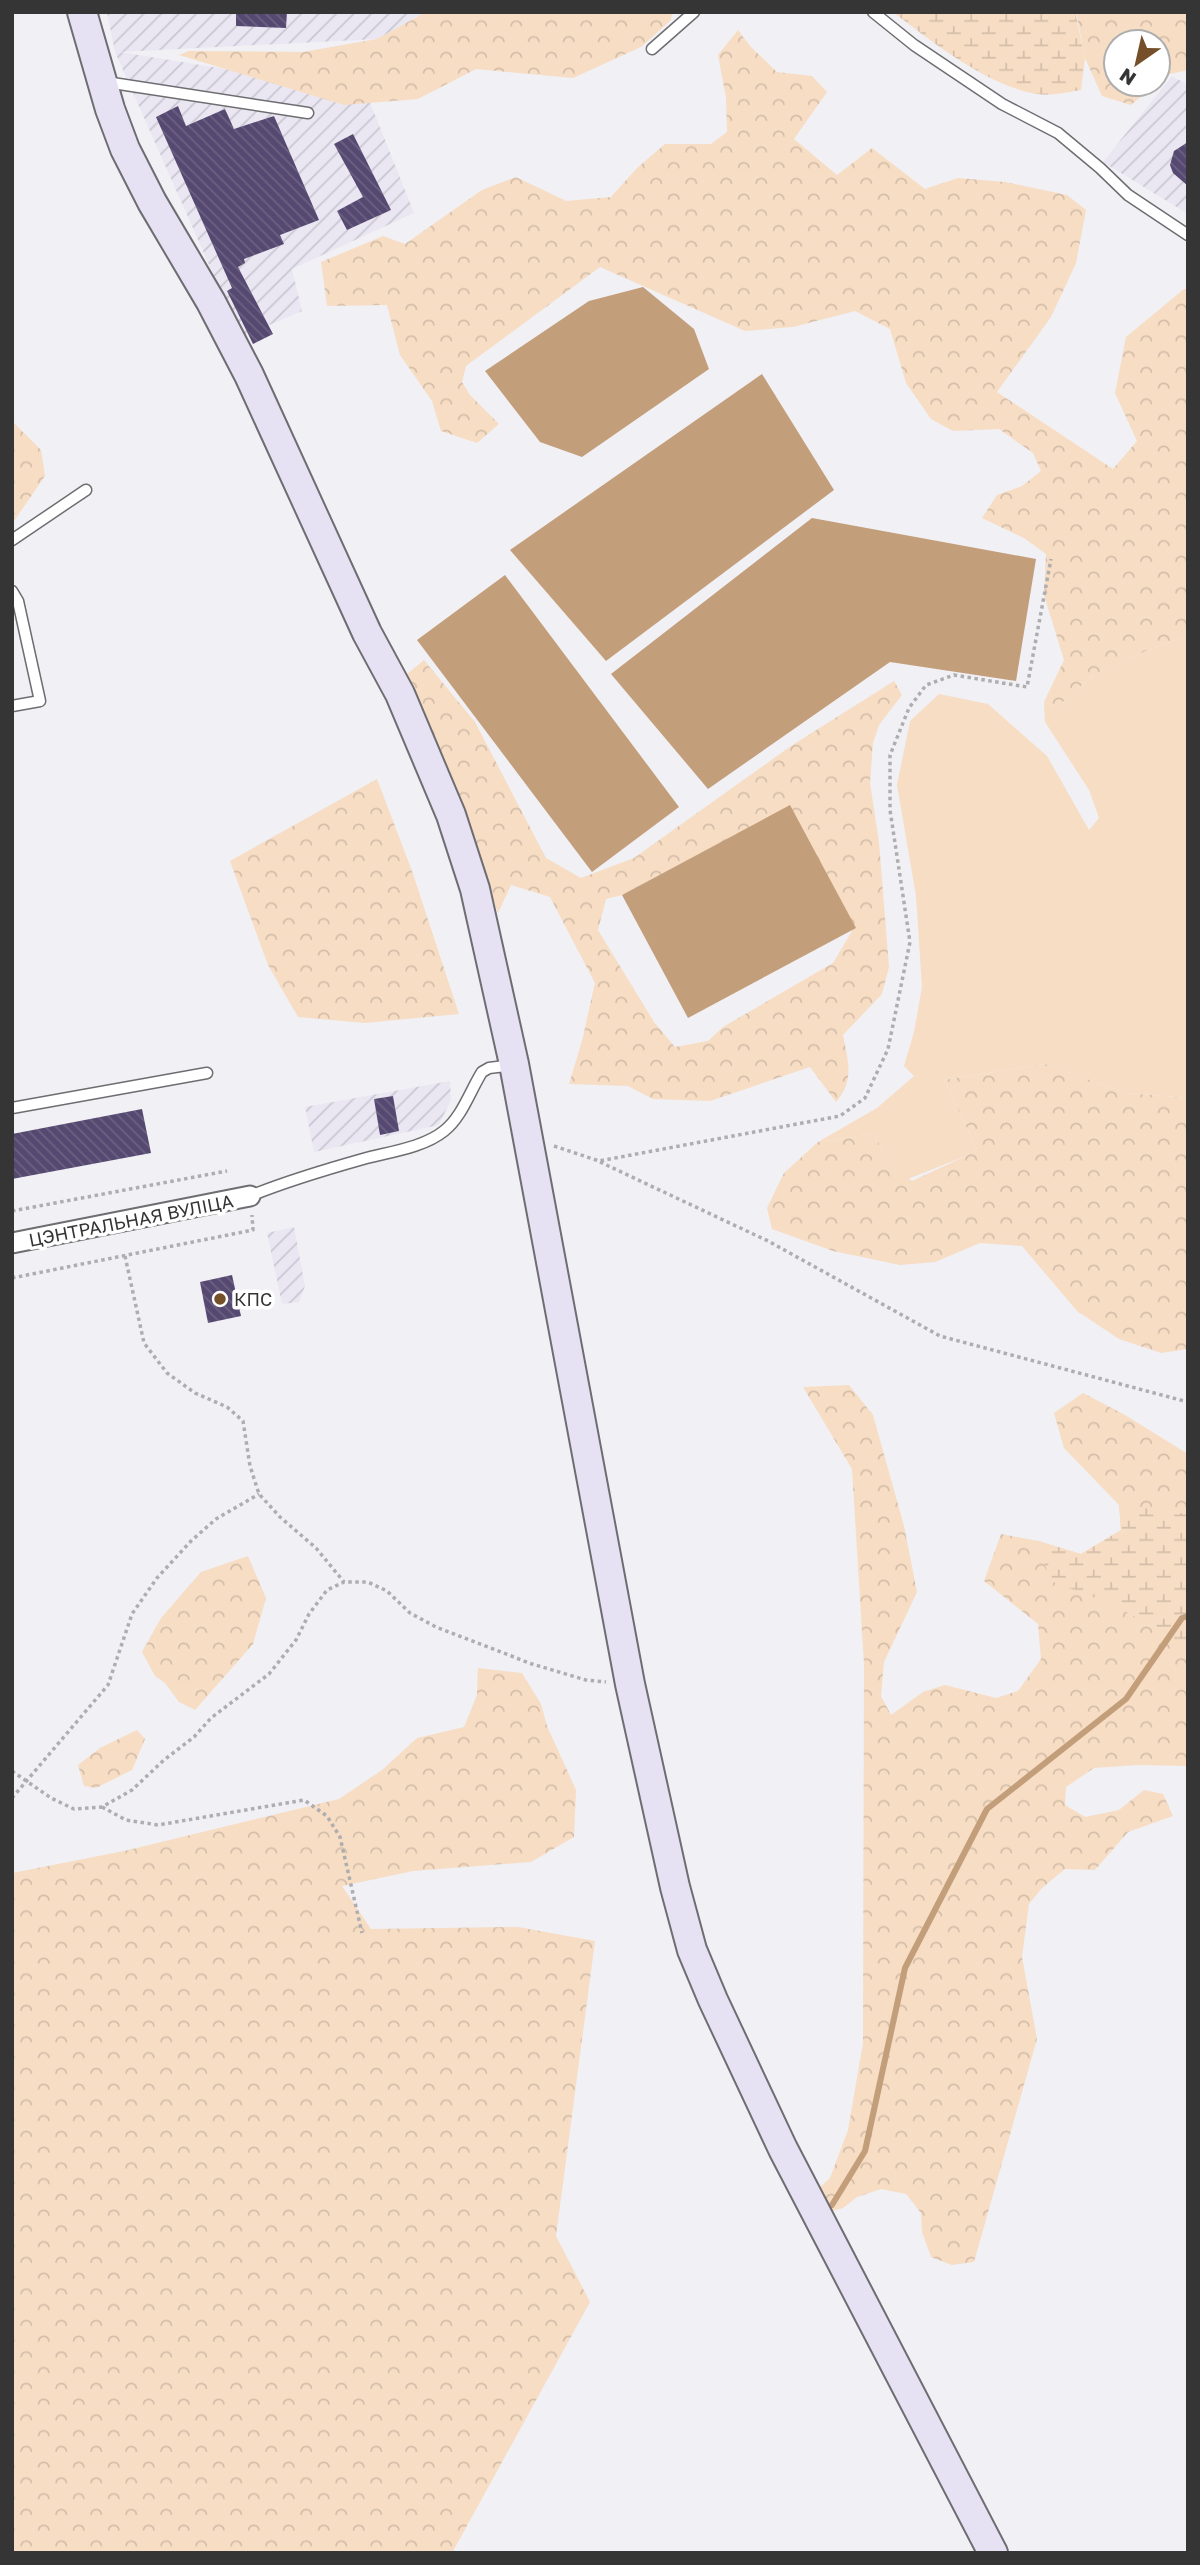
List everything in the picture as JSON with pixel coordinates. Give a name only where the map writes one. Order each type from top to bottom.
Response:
[{"type":"street","points":[[82,12],[125,149],[249,375],[368,633],[405,706],[451,815],[475,889],[514,1065],[630,1684],[675,1887],[692,1950],[783,2149],[993,2553]]},
{"type":"street","name":"ЦЭНТРАЛЬНАЯ ВУЛІЦА","points":[[12,1243],[250,1196]]},
{"type":"lane","points":[[652,49],[694,12]]},
{"type":"lane","points":[[873,12],[914,45],[1002,104],[1058,133],[1100,167],[1128,195],[1188,235]]},
{"type":"lane","points":[[102,82],[308,113]]},
{"type":"lane","points":[[12,540],[86,490]]},
{"type":"lane","points":[[12,591],[18,601],[40,701],[12,706]]},
{"type":"lane","points":[[250,1196],[292,1179],[407,1147],[435,1136],[446,1130],[457,1116],[482,1072],[489,1068],[514,1065]]},
{"type":"lane","points":[[12,1108],[207,1073]]},
{"type":"path","points":[[599,1161],[840,1116],[865,1098],[888,1049],[910,942],[890,810],[890,755],[909,708],[926,685],[954,675],[1027,687],[1051,559]]},
{"type":"path","points":[[527,1137],[599,1161],[768,1241],[940,1336],[1188,1402]]},
{"type":"path","points":[[12,1211],[227,1171]]},
{"type":"path","points":[[12,1278],[253,1230],[250,1196]]},
{"type":"path","points":[[125,1256],[144,1343],[167,1373],[195,1393],[227,1407],[243,1421],[250,1466],[259,1494],[280,1517],[316,1548],[344,1582]]},
{"type":"path","points":[[12,1798],[108,1685],[132,1614],[157,1578],[191,1541],[216,1519],[259,1494]]},
{"type":"path","points":[[12,1772],[51,1798],[74,1809],[102,1807],[132,1790],[194,1737],[211,1718],[269,1674],[296,1640],[327,1590],[344,1582],[368,1582],[387,1591],[410,1613],[436,1628],[532,1664],[586,1680],[630,1684]]},
{"type":"path","points":[[102,1807],[126,1820],[158,1825],[304,1800],[327,1816],[340,1837],[362,1933]]},
{"type":"shaded area","points":[[107,12],[426,12],[377,39],[120,52],[366,92],[414,213],[292,269],[302,311],[241,337],[115,52]]},
{"type":"shaded area","points":[[1172,76],[1188,85],[1188,214],[1103,162],[1154,98],[1172,98]]},
{"type":"shaded area","points":[[643,287],[694,329],[709,369],[582,457],[540,442],[485,371],[589,301]]},
{"type":"shaded area","points":[[762,374],[834,490],[606,661],[510,550]]},
{"type":"shaded area","points":[[812,518],[1036,559],[1016,681],[890,662],[708,789],[611,674]]},
{"type":"shaded area","points":[[505,575],[679,807],[592,872],[417,640]]},
{"type":"shaded area","points":[[790,805],[856,928],[688,1018],[622,895]]},
{"type":"shaded area","points":[[450,1081],[451,1100],[439,1125],[314,1152],[305,1107]]},
{"type":"shaded area","points":[[294,1227],[305,1286],[299,1302],[282,1304],[267,1233]]},
{"type":"green space","points":[[426,12],[672,12],[671,20],[641,47],[573,78],[476,69],[418,99],[344,105],[179,55],[189,51],[303,52],[377,39]]},
{"type":"green space","points":[[893,12],[1075,12],[1085,58],[1081,90],[1043,94],[1019,90],[962,62]]},
{"type":"green space","points":[[1076,12],[1188,12],[1188,70],[1172,74],[1172,28],[1102,28],[1102,96],[1085,58]]},
{"type":"green space","points":[[738,30],[777,72],[812,76],[827,92],[794,139],[837,175],[872,148],[925,189],[958,178],[1005,182],[1067,195],[1086,210],[1076,263],[1051,317],[997,392],[1113,469],[1137,441],[1115,393],[1126,337],[1184,289],[1188,289],[1188,636],[1148,650],[1093,675],[1057,707],[1044,702],[1064,660],[1044,595],[1046,554],[1024,538],[982,518],[997,495],[1022,486],[1041,471],[1033,453],[999,429],[953,431],[931,419],[906,383],[890,329],[855,311],[793,327],[745,331],[600,267],[466,366],[462,382],[470,395],[499,424],[477,443],[441,431],[432,401],[400,355],[387,305],[327,306],[321,262],[383,236],[405,244],[482,190],[516,177],[566,201],[611,197],[637,168],[665,144],[711,144],[727,132],[726,98],[718,55]]},
{"type":"green space","points":[[1108,98],[1139,98],[1131,105]]},
{"type":"green space","points":[[12,421],[41,450],[45,476],[12,524]]},
{"type":"green space","points":[[1188,636],[1188,1098],[1126,1093],[1045,1064],[944,1080],[977,1149],[908,1179],[889,1163],[874,1134],[818,1142],[877,1108],[914,1076],[904,1066],[914,1032],[922,987],[916,896],[897,785],[910,721],[939,694],[988,704],[1047,756],[1089,830],[1099,818],[1089,790],[1045,722],[1044,702],[1057,707],[1093,675],[1148,650]]},
{"type":"green space","points":[[424,660],[475,722],[546,858],[581,878],[634,858],[791,746],[894,681],[902,695],[879,725],[873,743],[870,783],[879,842],[889,967],[882,994],[843,1035],[848,1078],[836,1102],[810,1067],[710,1101],[653,1099],[628,1086],[569,1084],[595,983],[550,897],[511,885],[498,913],[406,675]],"holes":[[[789,806],[852,931],[833,963],[723,1027],[708,1041],[675,1047],[654,1022],[598,930],[606,899],[622,895]]]},
{"type":"green space","points":[[377,779],[412,871],[459,1014],[365,1023],[298,1017],[268,965],[230,861]]},
{"type":"green space","points":[[1045,1064],[1126,1093],[1188,1098],[1188,1349],[1161,1353],[1119,1339],[1077,1311],[1022,1246],[980,1243],[935,1262],[900,1265],[833,1251],[772,1229],[767,1208],[784,1173],[818,1142],[874,1134],[889,1163],[912,1181],[977,1149],[944,1080]]},
{"type":"green space","points":[[849,1385],[873,1415],[904,1526],[917,1592],[884,1662],[881,1696],[891,1715],[923,1692],[945,1685],[996,1698],[1018,1691],[1041,1659],[1038,1624],[984,1581],[1001,1534],[1038,1541],[1081,1554],[1121,1530],[1119,1505],[1064,1448],[1054,1413],[1083,1393],[1188,1454],[1188,1766],[1094,1768],[1066,1787],[1065,1805],[1085,1817],[1119,1810],[1144,1790],[1163,1794],[1173,1816],[1128,1832],[1095,1870],[1065,1869],[1042,1888],[1029,1904],[1022,1957],[1037,2039],[974,2262],[952,2265],[931,2257],[922,2232],[921,2213],[906,2194],[881,2189],[857,2197],[843,2208],[825,2213],[815,2192],[830,2178],[848,2130],[863,2043],[864,1664],[852,1469],[803,1387]]},
{"type":"green space","points":[[1119,1505],[1171,1510],[1188,1515],[1188,1653],[1145,1622],[1109,1603],[1050,1581],[1038,1541],[1081,1554],[1121,1530]]},
{"type":"green space","points":[[248,1556],[266,1598],[253,1644],[195,1710],[179,1702],[165,1683],[155,1676],[142,1652],[161,1618],[201,1572]]},
{"type":"green space","points":[[478,1668],[522,1673],[541,1704],[547,1726],[576,1790],[574,1837],[531,1862],[413,1871],[342,1886],[371,1929],[518,1927],[595,1941],[556,2236],[590,2302],[452,2553],[12,2553],[12,1873],[124,1851],[339,1799],[382,1770],[417,1738],[464,1727],[477,1695]]},
{"type":"green space","points":[[137,1730],[145,1739],[132,1770],[96,1788],[84,1786],[78,1765],[100,1748]]},
{"type":"building","points":[[236,12],[287,12],[286,28],[236,26]]},
{"type":"building","points":[[178,106],[186,126],[225,109],[234,129],[274,116],[319,220],[280,235],[284,244],[244,259],[245,263],[238,267],[273,334],[253,344],[227,291],[232,288],[156,117]]},
{"type":"building","points":[[353,134],[391,210],[347,230],[337,211],[363,197],[334,144]]},
{"type":"building","points":[[1188,142],[1188,186],[1173,173],[1170,165],[1174,151]]},
{"type":"building","points":[[393,1096],[399,1131],[380,1135],[374,1099]]},
{"type":"building","points":[[142,1109],[151,1153],[12,1179],[12,1134]]},
{"type":"building","name":"КПС","points":[[232,1275],[241,1316],[208,1323],[200,1282]]},
{"type":"waterway","points":[[832,2205],[865,2151],[905,1968],[987,1809],[1126,1699],[1182,1618],[1188,1616]]},
{"type":"place","name":"КПС","points":[[220,1299]]}]
